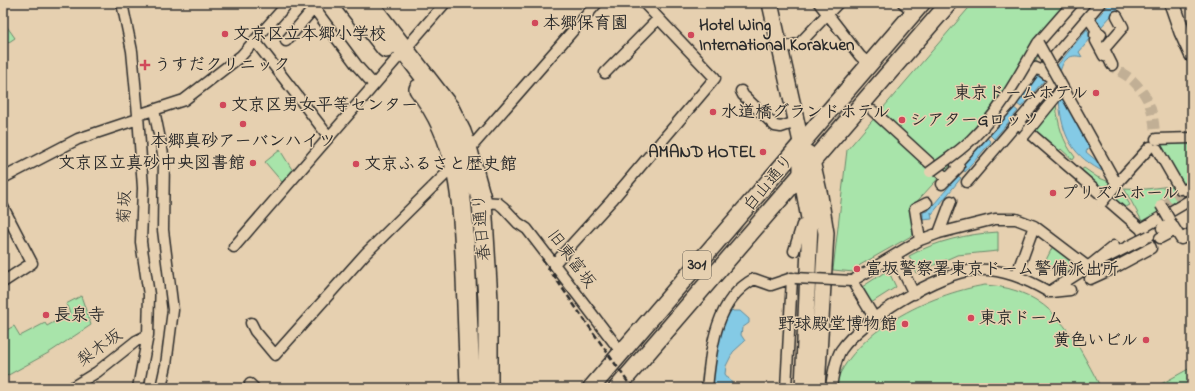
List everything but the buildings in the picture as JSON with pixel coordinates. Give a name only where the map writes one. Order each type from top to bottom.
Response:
[{"type":"highway","name":"春日通り","points":[[351,3],[449,108],[461,132],[468,151],[482,202],[488,300],[488,388]]},
{"type":"highway","name":"春日通り","points":[[368,3],[432,108],[447,138],[455,165],[460,187],[464,231],[470,388]]},
{"type":"main road","points":[[770,3],[801,142],[801,175],[810,230],[803,388]]},
{"type":"main road","name":"白山通り","points":[[617,388],[949,3]]},
{"type":"main road","points":[[1172,3],[1182,32],[1192,54]]},
{"type":"main road","name":"白山通り","points":[[591,388],[869,64],[913,6]]},
{"type":"main road","points":[[801,142],[812,161],[824,216],[826,233],[817,388]]},
{"type":"street","name":"菊坂","points":[[122,3],[132,51],[142,182],[141,242],[149,295],[148,335],[138,388]]},
{"type":"street","points":[[3,178],[78,139],[184,100],[241,56],[288,3]]},
{"type":"street","points":[[251,323],[255,331],[275,355],[366,253],[468,151],[597,3]]},
{"type":"street","points":[[554,264],[612,200],[715,78],[644,3]]},
{"type":"street","points":[[819,3],[860,56],[869,64]]},
{"type":"street","points":[[780,49],[800,43],[838,3]]},
{"type":"street","points":[[930,172],[971,140],[993,115],[1014,86],[1038,43],[1072,3]]},
{"type":"street","points":[[1042,71],[1100,3]]},
{"type":"street","points":[[234,247],[443,4]]},
{"type":"street","points":[[286,40],[314,8],[358,67],[374,84]]},
{"type":"street","points":[[1088,17],[1097,31],[1098,35],[1096,41],[1110,64],[1104,49],[1123,27],[1117,16]]},
{"type":"street","points":[[605,73],[658,19]]},
{"type":"street","points":[[254,41],[329,137]]},
{"type":"street","points":[[1038,43],[1118,182]]},
{"type":"street","points":[[1036,68],[1042,71],[1054,80],[968,181],[956,164],[985,134],[1011,103],[1036,68]]},
{"type":"street","points":[[1023,137],[1063,88]]},
{"type":"street","points":[[741,91],[743,95],[775,126],[781,127],[796,122]]},
{"type":"street","points":[[1011,103],[1025,113]]},
{"type":"street","points":[[154,110],[164,159],[163,230],[173,310],[166,365],[161,388]]},
{"type":"street","points":[[873,111],[945,182],[959,167]]},
{"type":"street","points":[[1017,122],[1145,233],[1151,248],[1090,279]]},
{"type":"street","points":[[985,134],[997,146]]},
{"type":"street","points":[[1102,202],[1118,182],[1154,145],[1192,138]]},
{"type":"street","points":[[1154,145],[1186,189]]},
{"type":"street","points":[[1049,292],[1088,267],[1139,241],[1145,233],[1192,199]]},
{"type":"street","points":[[939,232],[951,201]]},
{"type":"street","name":"旧東富坂","points":[[482,202],[498,203],[504,206],[518,223],[527,229],[622,353]]},
{"type":"street","points":[[920,240],[915,209],[927,202]]},
{"type":"street","points":[[1161,205],[1181,239],[1192,233]]},
{"type":"street","points":[[3,207],[7,226],[32,263],[3,282]]},
{"type":"street","points":[[707,388],[712,346],[725,306],[741,286],[754,279],[771,285],[793,275],[852,281],[920,240],[939,232],[995,219],[1016,219],[1034,226],[1088,267]]},
{"type":"street","points":[[1161,233],[1172,224]]},
{"type":"street","points":[[794,251],[802,225]]},
{"type":"street","points":[[1016,276],[1034,226]]},
{"type":"street","points":[[1088,267],[1114,246]]},
{"type":"street","points":[[895,255],[914,294]]},
{"type":"street","points":[[831,388],[840,351],[857,332],[899,302],[950,275],[975,270],[1004,271],[1030,281],[1049,292],[1070,290]]},
{"type":"street","points":[[786,388],[793,275]]},
{"type":"street","points":[[852,281],[875,319]]},
{"type":"street","name":"梨木坂","points":[[71,388],[98,372],[136,341],[148,335]]},
{"type":"green space","points":[[973,3],[1078,3],[1044,43],[1032,70],[974,143],[944,172],[911,208],[913,235],[860,265],[854,272],[833,270],[847,150]]},
{"type":"green space","points":[[3,21],[15,38],[3,46]]},
{"type":"green space","points":[[1056,104],[1061,132],[1075,157],[1073,160],[1061,149],[1057,153],[1033,130]]},
{"type":"green space","points":[[1192,139],[1192,181],[1181,187],[1159,146],[1159,140]]},
{"type":"green space","points":[[280,150],[293,171],[282,182],[265,162]]},
{"type":"green space","points":[[1074,164],[1081,170],[1084,168],[1097,177],[1112,183],[1103,193],[1072,166]]},
{"type":"green space","points":[[1171,186],[1192,189],[1192,192],[1142,221],[1124,188],[1146,189]]},
{"type":"green space","points":[[1120,188],[1130,205],[1122,209],[1110,199]]},
{"type":"green space","points":[[998,232],[998,251],[957,255],[916,273],[909,256],[930,246],[952,239],[975,234]]},
{"type":"green space","points":[[1053,246],[1074,261],[1063,277],[1044,264]]},
{"type":"green space","points":[[888,270],[896,287],[871,303],[862,287]]},
{"type":"green space","name":"東京ドーム","points":[[985,285],[1008,288],[1027,295],[1044,305],[1058,318],[1070,333],[1101,388],[834,388],[843,368],[857,349],[875,333],[896,318],[941,297]]},
{"type":"green space","points":[[81,296],[91,325],[50,352],[3,378],[3,332],[14,326],[20,336],[45,323],[47,326],[70,313],[66,304]]},
{"type":"green space","points":[[1192,367],[1192,388],[1154,388]]},
{"type":"water","points":[[1110,3],[1123,3],[1101,27],[1096,19]]},
{"type":"water","points":[[1087,29],[1091,38],[1079,52],[1082,57],[1073,56],[1067,59],[1062,65],[1060,73],[1055,68]]},
{"type":"water","points":[[1034,71],[1047,77],[1021,107],[1013,101]]},
{"type":"water","points":[[1063,96],[1090,145],[1086,152],[1103,166],[1106,173],[1085,160],[1071,144],[1066,135],[1060,113],[1059,100]]},
{"type":"water","points":[[1010,105],[1018,111],[994,139],[987,132]]},
{"type":"water","points":[[984,135],[991,142],[965,172],[958,162]]},
{"type":"water","points":[[958,176],[961,178],[932,214],[931,212],[932,219],[923,220],[923,212],[928,211]]},
{"type":"water","points":[[730,308],[733,311],[740,311],[749,319],[749,323],[742,328],[741,335],[745,341],[733,352],[726,366],[725,374],[736,388],[710,388],[719,339]]},
{"type":"tunnel","points":[[1108,63],[1113,68],[1131,79],[1144,95],[1151,110],[1156,147]]},
{"type":"tunnel","points":[[1161,205],[1185,190]]},
{"type":"railway","points":[[542,259],[632,388]]},
{"type":"place","name":"本郷保育園","points":[[535,23]]},
{"type":"place","name":"文京区立本郷小学校","points":[[225,34]]},
{"type":"place","name":"Hotel Wing International Korakuen","points":[[691,35]]},
{"type":"place","name":"うすだクリニック","points":[[145,65]]},
{"type":"place","name":"東京ドームホテル","points":[[1096,93]]},
{"type":"place","name":"文京区男女平等センター","points":[[223,105]]},
{"type":"place","name":"水道橋グランドホテル","points":[[713,112]]},
{"type":"place","name":"シアターGロッソ","points":[[902,120]]},
{"type":"place","name":"本郷真砂アーバンハイツ","points":[[243,124]]},
{"type":"place","name":"AMAND HOTEL","points":[[763,152]]},
{"type":"place","name":"文京区立真砂中央図書館","points":[[253,163]]},
{"type":"place","name":"文京ふるさと歴史館","points":[[356,164]]},
{"type":"place","name":"プリズムホール","points":[[1053,193]]},
{"type":"place","name":"富坂警察署東京ドーム警備派出所","points":[[857,269]]},
{"type":"place","name":"長泉寺","points":[[46,315]]},
{"type":"place","name":"東京ドーム","points":[[971,318]]},
{"type":"place","name":"野球殿堂博物館","points":[[905,324]]},
{"type":"place","name":"黄色いビル","points":[[1146,340]]}]
